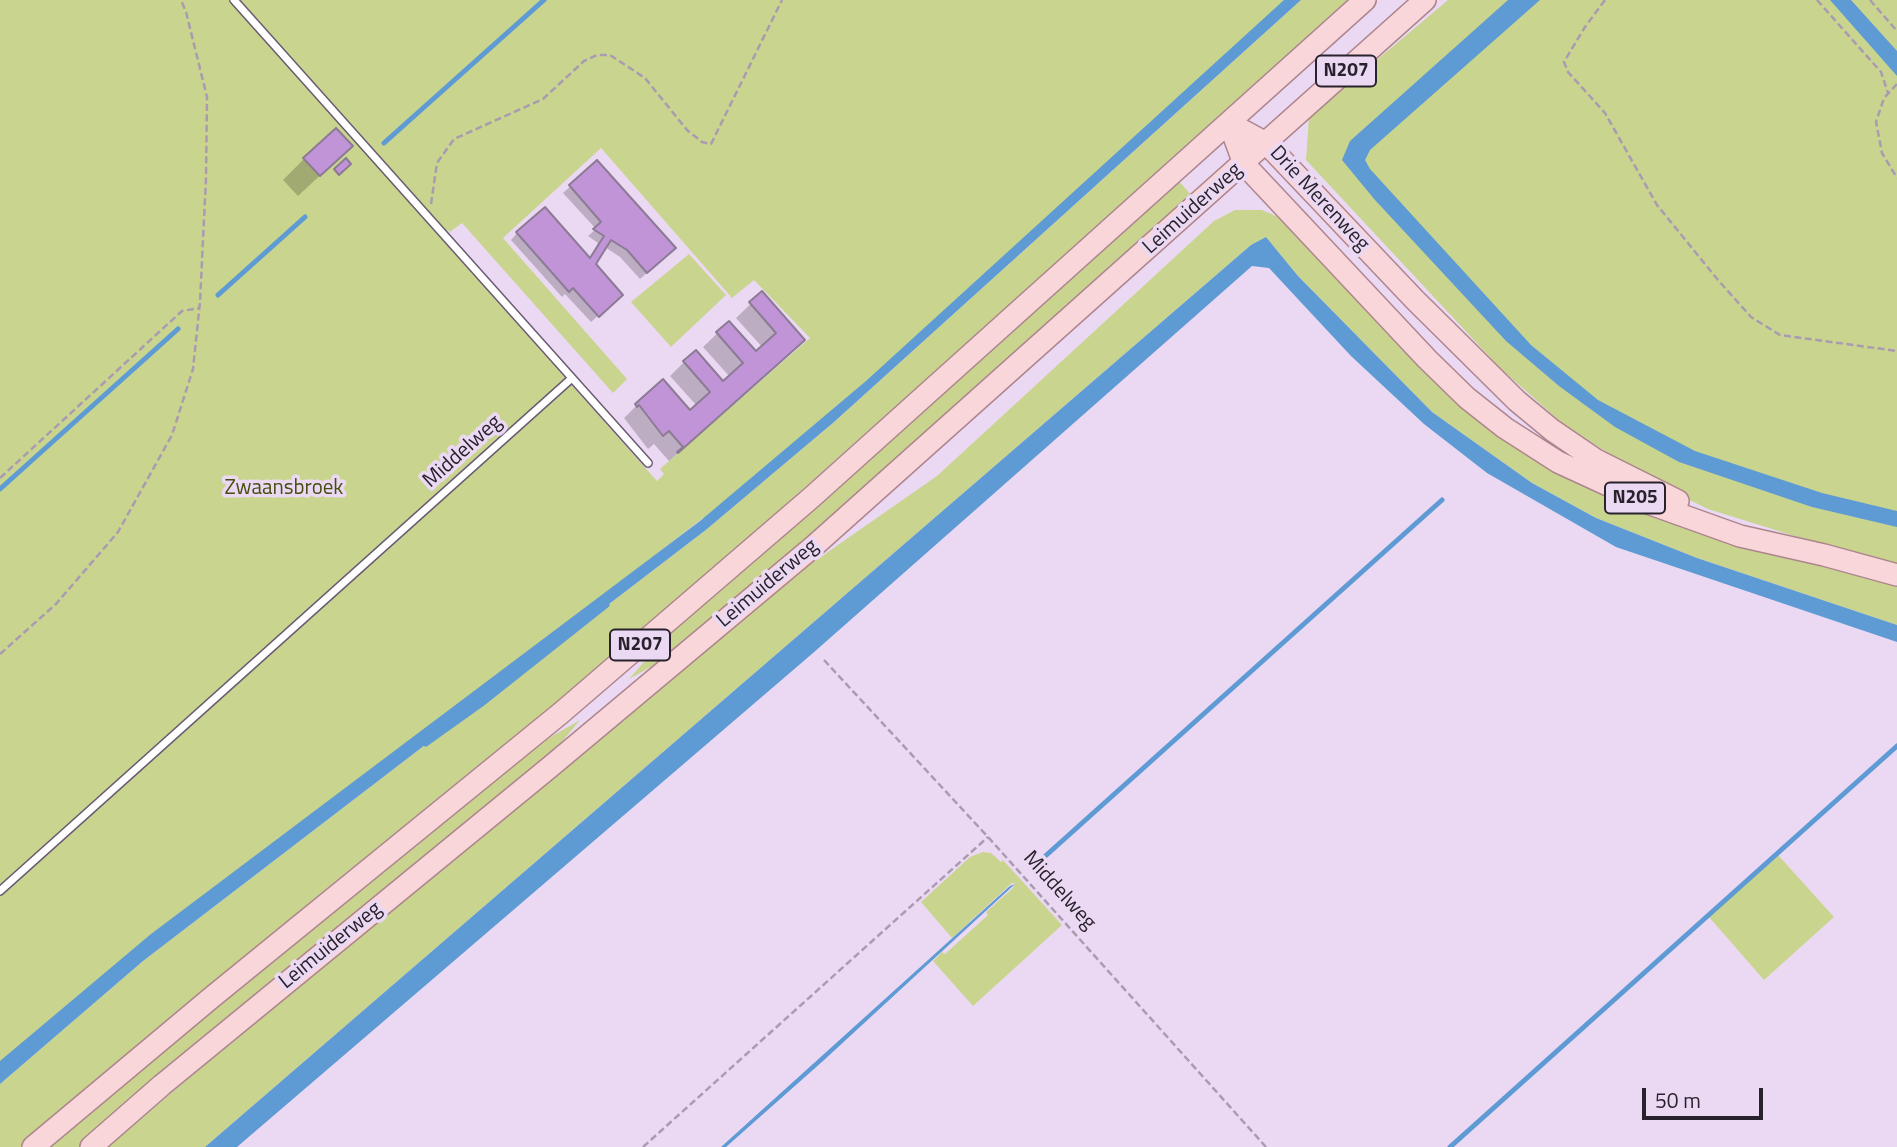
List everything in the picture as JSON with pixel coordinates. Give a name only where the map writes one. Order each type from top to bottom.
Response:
[{"type":"main road","name":"Leimuiderweg","points":[[33,1147],[593,686],[823,488],[1365,0]]},
{"type":"main road","name":"Leimuiderweg","points":[[91,1147],[172,1076],[550,767],[814,546],[1425,0]]},
{"type":"main road","name":"Drie Merenweg","points":[[1229,123],[1266,143],[1415,300],[1517,401],[1552,430],[1596,460],[1684,504],[1824,555]]},
{"type":"main road","name":"Drie Merenweg","points":[[1229,123],[1244,164],[1427,359],[1467,398],[1505,428],[1558,462],[1645,502],[1740,536],[1897,575]]},
{"type":"lane","points":[[234,0],[648,463]]},
{"type":"lane","name":"Middelweg","points":[[0,891],[572,378]]},
{"type":"path","points":[[0,654],[56,604],[118,532],[172,435],[193,369],[206,178],[206,97],[181,0]]},
{"type":"path","points":[[429,219],[437,163],[454,139],[543,99],[576,68],[597,55],[610,55],[645,79],[687,130],[702,142],[710,144],[782,0]]},
{"type":"path","points":[[1605,0],[1564,62],[1568,72],[1605,113],[1657,205],[1718,281],[1751,317],[1780,335],[1897,351]]},
{"type":"path","points":[[1817,0],[1881,72],[1888,93]]},
{"type":"path","points":[[1870,0],[1897,32]]},
{"type":"path","points":[[1897,84],[1884,98],[1876,121],[1882,153],[1897,177]]},
{"type":"path","points":[[0,478],[182,311],[199,308]]},
{"type":"path","name":"Middelweg","points":[[824,660],[1266,1147]]},
{"type":"path","points":[[643,1147],[988,838]]},
{"type":"green space","name":"Zwaansbroek","points":[[0,0],[1292,0],[709,524],[703,518],[151,944],[0,1072]],"holes":[[[601,148],[732,298],[754,280],[810,338],[660,469],[664,474],[657,481],[440,237],[462,223],[613,393],[627,379],[503,238]]]},
{"type":"green space","points":[[1301,0],[1351,0],[616,656],[320,894],[21,1147],[0,1147],[0,1084],[143,961],[707,529],[834,422]]},
{"type":"green space","points":[[1448,0],[1897,0],[1897,568],[1708,509],[1669,490],[1562,423],[1500,368],[1306,160],[1309,117]]},
{"type":"green space","points":[[1178,180],[1193,197],[825,525],[674,654],[629,679],[664,639]]},
{"type":"green space","points":[[1235,210],[1262,210],[1283,219],[1388,335],[1436,380],[1550,462],[1897,585],[1897,625],[1697,558],[1596,518],[1532,483],[1432,412],[1298,276],[1266,237],[1251,245],[205,1147],[108,1147],[287,994],[556,776],[802,570],[937,476],[1214,221]]},
{"type":"green space","points":[[689,254],[726,295],[671,347],[631,302]]},
{"type":"green space","points":[[580,720],[545,762],[205,1039],[80,1147],[51,1147],[194,1023],[535,746]]},
{"type":"green space","points":[[983,852],[991,853],[1001,862],[1003,860],[1062,925],[973,1006],[933,961],[942,952],[945,954],[988,915],[986,912],[1013,888],[1015,883],[952,938],[921,902],[970,857]]},
{"type":"green space","points":[[1778,855],[1834,917],[1764,980],[1709,917]]},
{"type":"water","points":[[1284,0],[1301,0],[834,422],[707,529],[143,961],[0,1084],[0,1061],[151,934],[700,521],[866,381]]},
{"type":"water","points":[[1508,0],[1540,0],[1370,150],[1365,160],[1370,169],[1531,345],[1598,400],[1695,451],[1822,493],[1897,511],[1897,527],[1812,507],[1679,462],[1615,427],[1559,386],[1506,341],[1375,200],[1342,160],[1350,141]]},
{"type":"water","points":[[1830,0],[1851,0],[1897,51],[1897,76]]},
{"type":"water","points":[[1266,237],[1298,276],[1432,412],[1532,483],[1596,518],[1697,558],[1897,625],[1897,642],[1616,547],[1487,473],[1424,424],[1351,356],[1269,268],[1252,266],[813,653],[237,1147],[205,1147],[1251,245]]},
{"type":"water","points":[[1015,884],[823,1061],[726,1147],[721,1147],[1010,886]]},
{"type":"building","points":[[336,128],[353,146],[320,176],[303,158]]},
{"type":"building","points":[[346,158],[351,164],[339,175],[334,169]]},
{"type":"building","points":[[597,160],[676,248],[647,273],[627,250],[611,240],[596,264],[623,295],[599,317],[573,288],[569,292],[516,232],[545,207],[590,258],[604,236],[593,229],[601,222],[569,185]]},
{"type":"building","points":[[762,291],[805,340],[678,453],[683,447],[669,431],[663,436],[639,405],[637,407],[635,404],[663,379],[690,410],[710,392],[683,361],[696,350],[723,381],[743,363],[716,332],[729,321],[756,351],[776,333],[749,302]]},
{"type":"waterway","points":[[384,143],[544,0]]},
{"type":"waterway","points":[[218,295],[305,217]]},
{"type":"waterway","points":[[0,489],[178,329]]},
{"type":"waterway","points":[[1032,868],[1442,500]]},
{"type":"waterway","points":[[426,744],[482,704],[607,605]]},
{"type":"waterway","points":[[1450,1147],[1897,746]]}]
